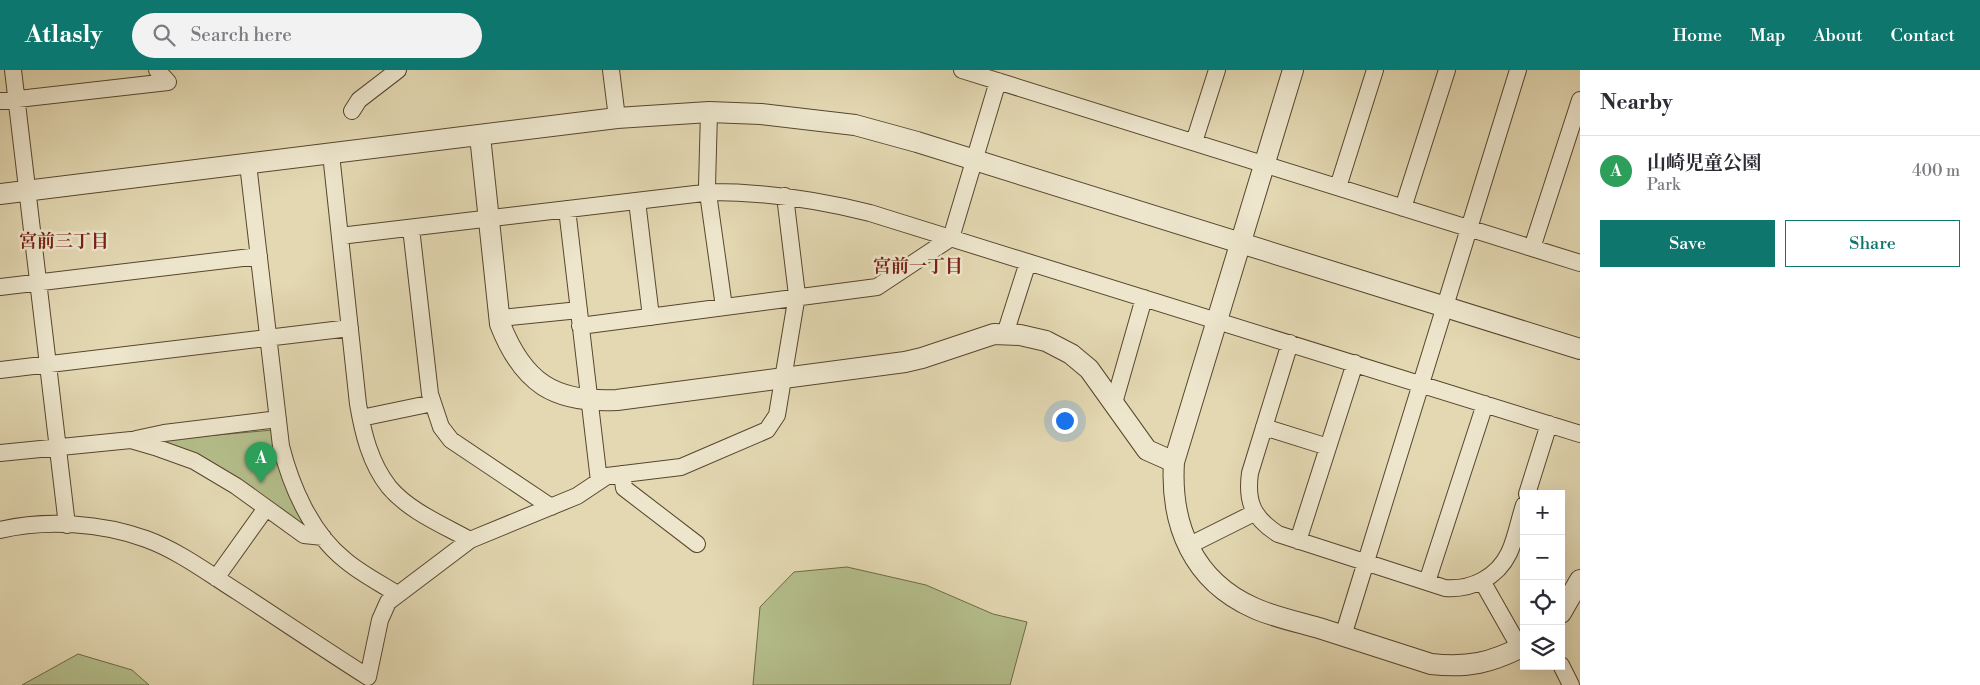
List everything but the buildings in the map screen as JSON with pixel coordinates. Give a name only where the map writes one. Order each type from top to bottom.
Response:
[{"type":"street","points":[[13,70],[67,525]]},
{"type":"street","points":[[0,101],[168,82],[157,70]]},
{"type":"street","points":[[352,111],[358,100],[398,70]]},
{"type":"street","points":[[611,70],[617,118]]},
{"type":"street","points":[[962,70],[1580,263]]},
{"type":"street","points":[[1194,142],[1216,70]]},
{"type":"street","points":[[1293,70],[1174,462],[1172,486],[1174,505],[1188,546],[1198,563],[1216,582],[1254,608],[1431,664],[1448,666],[1475,665],[1500,658],[1520,649]]},
{"type":"street","points":[[1338,187],[1375,70]]},
{"type":"street","points":[[1403,208],[1447,70]]},
{"type":"street","points":[[1343,636],[1518,70]]},
{"type":"street","points":[[500,318],[651,317],[878,287],[951,238],[998,81]]},
{"type":"street","points":[[1532,248],[1580,100]]},
{"type":"street","points":[[709,112],[708,193],[724,307]]},
{"type":"street","points":[[0,194],[617,118],[709,112],[761,114],[855,125],[975,160],[1580,349]]},
{"type":"street","points":[[480,136],[500,324],[508,345],[518,362],[545,387],[559,394],[589,400],[617,400],[905,362],[994,334],[1020,334],[1046,341],[1071,354],[1089,369],[1147,450],[1174,462]]},
{"type":"street","points":[[331,154],[350,328],[365,438],[375,463],[389,487],[404,501],[425,515],[470,540]]},
{"type":"street","points":[[248,164],[281,446],[287,472],[323,537],[344,560],[397,594]]},
{"type":"street","points":[[340,236],[708,193],[747,192],[830,203],[870,213],[1580,434]]},
{"type":"street","points":[[0,530],[38,525],[67,525],[106,529],[146,539],[186,559],[368,677],[380,620],[388,602],[470,540],[577,496],[607,476],[681,467],[767,430],[777,415],[796,298],[785,196]]},
{"type":"street","points":[[637,201],[651,317]]},
{"type":"street","points":[[567,210],[599,481]]},
{"type":"street","points":[[410,228],[432,403],[441,427],[451,440],[551,507]]},
{"type":"street","points":[[0,287],[259,256]]},
{"type":"street","points":[[1005,334],[1028,262]]},
{"type":"street","points":[[1114,403],[1144,298]]},
{"type":"street","points":[[0,370],[350,328]]},
{"type":"street","points":[[1290,343],[1248,485],[1254,513],[1268,528],[1278,534],[1298,541],[1445,588],[1456,589],[1482,582],[1496,571],[1509,553],[1520,518]]},
{"type":"street","points":[[1298,541],[1354,363]]},
{"type":"street","points":[[361,418],[432,403]]},
{"type":"street","points":[[1427,582],[1485,404]]},
{"type":"street","points":[[0,453],[131,440],[164,433],[278,419]]},
{"type":"street","points":[[1528,490],[1549,424]]},
{"type":"street","points":[[1264,427],[1328,447]]},
{"type":"street","points":[[131,440],[180,454],[194,461],[236,486],[304,535],[323,537]]},
{"type":"street","points":[[622,474],[624,488],[697,544]]},
{"type":"street","points":[[216,578],[266,508]]},
{"type":"street","points":[[1188,546],[1254,513]]},
{"type":"street","points":[[1565,606],[1580,580]]},
{"type":"street","points":[[1482,582],[1520,645]]},
{"type":"street","points":[[1564,670],[1571,685]]},
{"type":"green space","points":[[273,430],[308,527],[305,530],[161,440]]},
{"type":"green space","points":[[847,567],[926,585],[993,614],[1027,622],[1010,685],[753,685],[760,607],[794,572]]},
{"type":"green space","points":[[78,654],[132,670],[149,685],[22,685]]},
{"type":"place","name":"山崎児童公園","points":[[261,483]]},
{"type":"district","name":"宮前三丁目","points":[[64,241]]},
{"type":"district","name":"宮前一丁目","points":[[918,266]]}]
